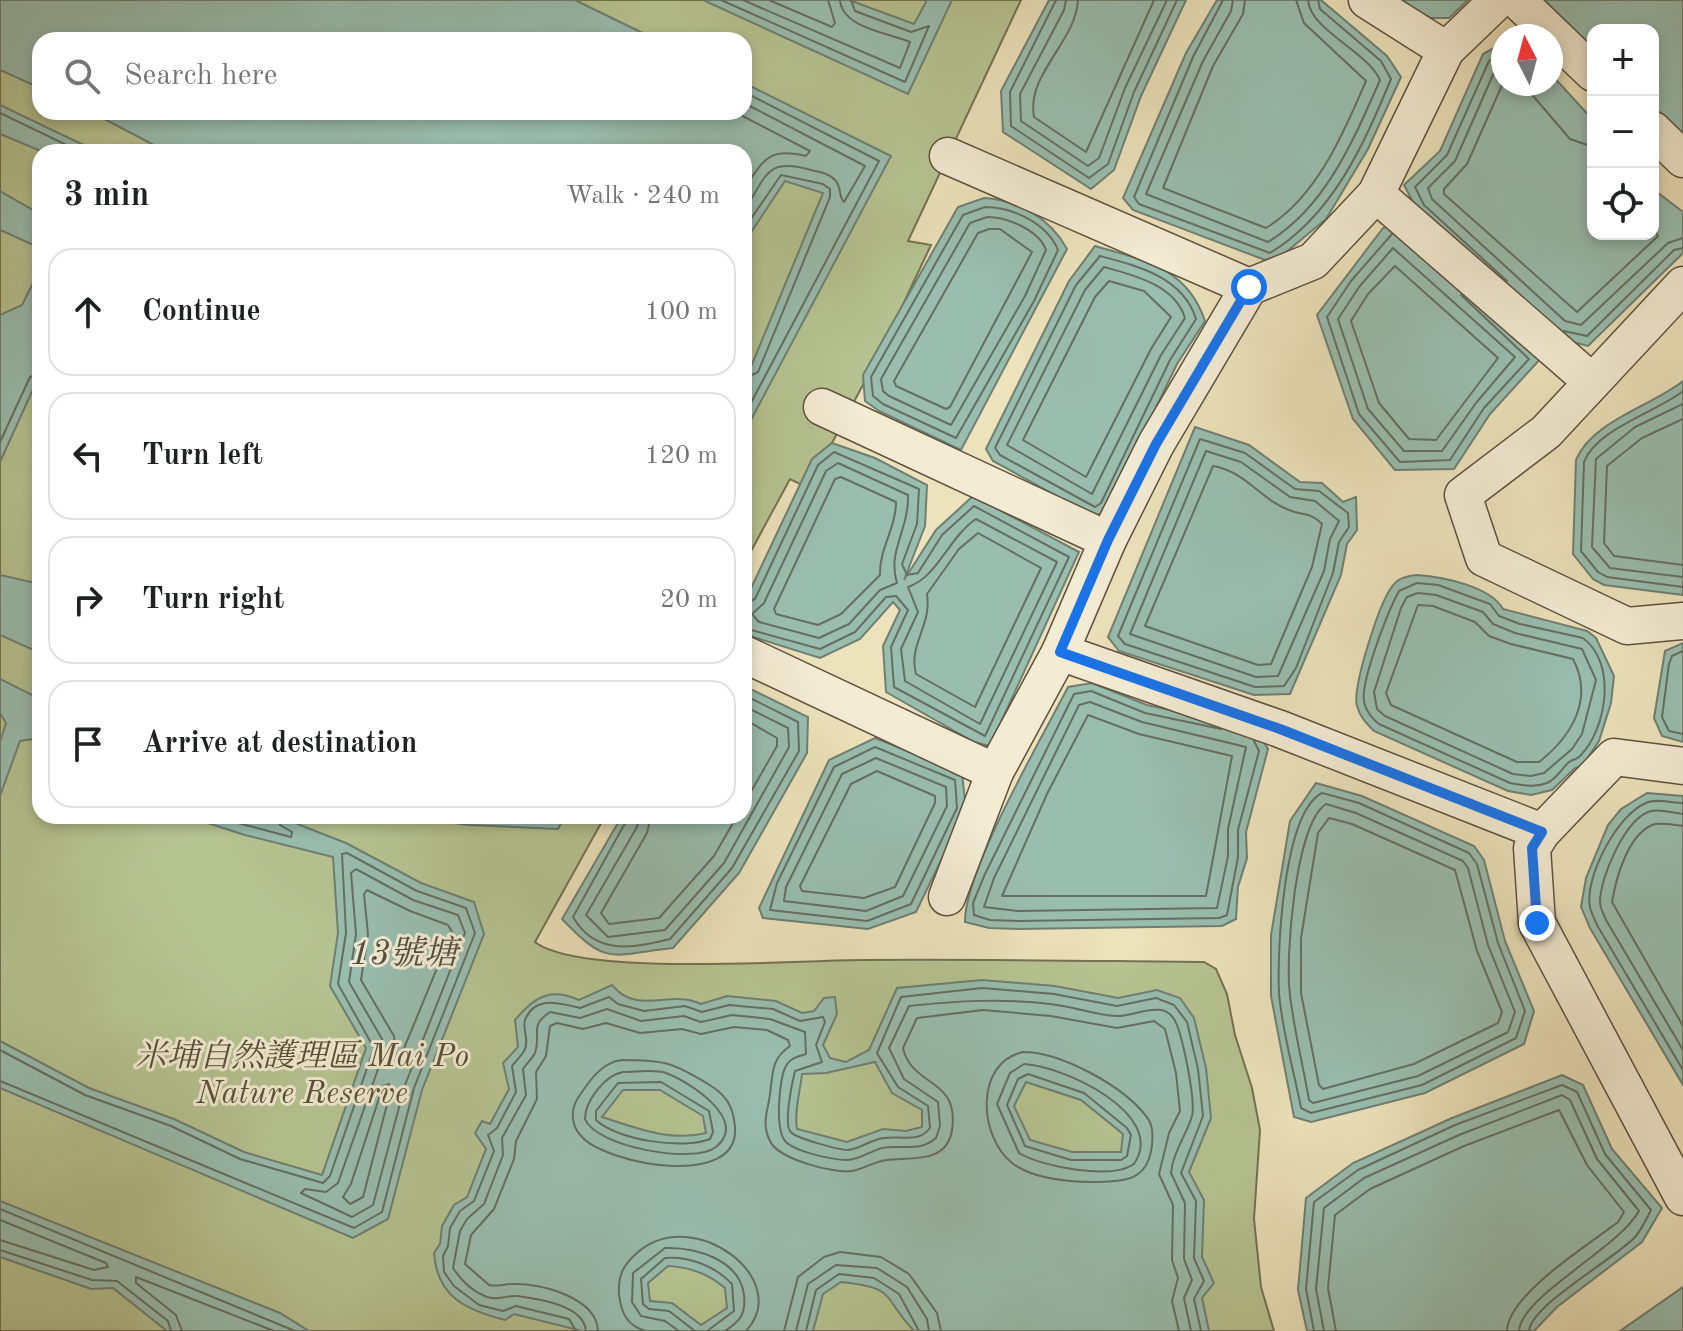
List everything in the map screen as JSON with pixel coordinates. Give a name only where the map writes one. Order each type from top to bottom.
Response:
[{"type":"lane","points":[[1367,0],[1446,50]]},
{"type":"lane","points":[[947,897],[995,772],[1060,652],[1108,540],[1156,444],[1249,287],[1313,261],[1376,194],[1446,50],[1498,0]]},
{"type":"lane","points":[[1517,0],[1587,67]]},
{"type":"lane","points":[[1659,136],[1683,159]]},
{"type":"lane","points":[[948,156],[1249,287]]},
{"type":"lane","points":[[1376,194],[1591,381]]},
{"type":"lane","points":[[1683,285],[1546,432],[1463,495],[1484,558],[1627,626],[1683,621]]},
{"type":"lane","points":[[822,407],[1108,540]]},
{"type":"lane","points":[[1060,652],[1280,729],[1542,832]]},
{"type":"lane","points":[[752,658],[995,772]]},
{"type":"lane","points":[[1683,766],[1614,757],[1542,832],[1532,848],[1537,923],[1683,1197]]},
{"type":"green space","name":"米埔自然護理區 Mai Po Nature Reserve","points":[[0,0],[1021,0],[908,241],[931,245],[881,351],[808,488],[790,479],[752,549],[752,144],[32,144],[32,824],[601,824],[535,942],[559,953],[596,960],[692,964],[864,960],[1204,962],[1216,969],[1227,994],[1260,1130],[1254,1219],[1261,1287],[1274,1331],[0,1331]]},
{"type":"water","points":[[0,0],[575,0],[641,32],[32,32],[32,84],[0,70]]},
{"type":"water","points":[[703,0],[849,0],[914,24],[927,0],[952,0],[908,94]]},
{"type":"water","points":[[1049,0],[1186,0],[1141,96],[1114,170],[1091,189],[1003,132],[1001,91]]},
{"type":"water","points":[[1217,0],[1321,0],[1387,56],[1401,77],[1368,149],[1326,219],[1273,263],[1133,210],[1123,198],[1186,53]]},
{"type":"water","points":[[1396,0],[1468,0],[1449,18],[1427,18]]},
{"type":"water","points":[[1544,0],[1683,0],[1683,135],[1659,112],[1659,24],[1587,24],[1587,43]]},
{"type":"water","points":[[1491,50],[1491,96],[1563,96],[1563,87],[1587,113],[1587,240],[1659,240],[1659,194],[1683,212],[1683,253],[1588,346],[1557,338],[1417,210],[1404,185],[1440,151],[1483,54]]},
{"type":"water","points":[[752,87],[891,156],[752,418],[752,364],[823,193],[785,181],[752,231],[752,144],[152,144],[106,120],[752,120]]},
{"type":"water","points":[[0,105],[81,144],[32,144],[32,147],[0,134]]},
{"type":"water","points":[[0,191],[32,209],[32,244],[0,230]]},
{"type":"water","points":[[984,198],[1009,202],[1032,213],[1052,228],[1067,249],[961,450],[879,411],[865,401],[863,375],[958,207]]},
{"type":"water","points":[[1396,224],[1542,357],[1490,414],[1454,469],[1395,470],[1353,419],[1317,315],[1383,228]]},
{"type":"water","points":[[1095,246],[1146,262],[1175,277],[1187,288],[1205,321],[1177,364],[1107,509],[1095,517],[993,461],[986,449],[1069,281]]},
{"type":"water","points":[[32,285],[32,392],[0,462],[0,315],[22,305]]},
{"type":"water","points":[[1683,381],[1683,595],[1604,585],[1593,579],[1573,554],[1576,460],[1584,446],[1609,424]]},
{"type":"water","points":[[1195,427],[1249,445],[1300,482],[1322,483],[1343,502],[1356,497],[1357,530],[1347,544],[1341,575],[1290,694],[1254,695],[1119,651],[1108,637]]},
{"type":"water","points":[[832,443],[875,458],[927,485],[925,526],[904,580],[936,530],[973,496],[1079,552],[990,746],[974,742],[886,692],[883,646],[900,610],[893,602],[860,639],[820,658],[752,637],[752,586],[812,459]]},
{"type":"water","points":[[0,575],[32,582],[32,649],[0,635]]},
{"type":"water","points":[[1417,575],[1465,584],[1488,594],[1503,609],[1587,631],[1596,638],[1614,676],[1611,703],[1599,741],[1583,765],[1575,768],[1552,790],[1531,795],[1508,791],[1374,731],[1362,717],[1357,706],[1359,682],[1380,611],[1396,582]]},
{"type":"water","points":[[1683,643],[1683,742],[1662,736],[1654,718],[1665,651]]},
{"type":"water","points":[[0,679],[32,695],[32,739],[20,741],[0,796],[0,742],[6,723],[0,713]]},
{"type":"water","points":[[1092,683],[1147,705],[1256,729],[1268,749],[1246,832],[1247,858],[1238,887],[1236,919],[1222,926],[1018,929],[989,928],[965,922],[968,899],[990,839],[1068,687]]},
{"type":"water","points":[[752,690],[808,717],[807,753],[739,873],[673,948],[611,954],[590,945],[562,919],[617,824],[752,824]]},
{"type":"water","points":[[875,738],[962,773],[966,809],[916,912],[868,929],[763,918],[759,908],[829,760]]},
{"type":"water","points":[[1316,783],[1362,796],[1474,846],[1484,860],[1505,941],[1534,1011],[1524,1044],[1425,1093],[1311,1122],[1294,1117],[1271,996],[1271,935],[1290,821]]},
{"type":"water","points":[[1647,793],[1683,796],[1683,1085],[1590,928],[1581,907],[1586,878],[1608,825],[1621,809]]},
{"type":"water","name":"13號塘","points":[[211,824],[297,824],[346,843],[421,883],[474,902],[484,934],[422,1090],[388,1219],[353,1238],[0,1088],[0,1041],[89,1088],[174,1119],[244,1152],[322,1175],[366,1048],[330,986],[338,933],[333,857]]},
{"type":"water","points":[[461,824],[561,824],[558,829]]},
{"type":"water","points":[[982,980],[1055,986],[1118,998],[1157,990],[1180,998],[1194,1018],[1206,1068],[1211,1118],[1189,1172],[1204,1200],[1202,1257],[1214,1283],[1202,1298],[1209,1331],[914,1331],[880,1291],[841,1282],[823,1294],[813,1331],[582,1331],[514,1314],[505,1320],[478,1312],[456,1299],[441,1281],[434,1253],[440,1244],[442,1226],[454,1205],[467,1197],[486,1149],[475,1133],[482,1121],[490,1124],[509,1089],[503,1063],[518,1047],[515,1020],[536,1000],[559,994],[579,1000],[612,985],[622,994],[643,1001],[678,999],[701,1004],[727,996],[776,1001],[802,1013],[814,1011],[824,998],[835,997],[837,1014],[823,1045],[830,1058],[846,1062],[869,1050],[897,988]],"holes":[[[875,1062],[892,1093],[922,1110],[922,1127],[906,1131],[883,1129],[847,1142],[797,1129],[802,1074],[826,1073]],[[1026,1082],[1081,1100],[1123,1134],[1121,1152],[1072,1152],[1030,1140],[1014,1106]],[[623,1090],[660,1090],[703,1116],[706,1133],[666,1135],[602,1117]],[[668,1266],[691,1270],[725,1288],[727,1308],[701,1325],[672,1303],[650,1301],[648,1283]]]},
{"type":"water","points":[[1562,1075],[1583,1085],[1612,1149],[1662,1208],[1642,1242],[1557,1307],[1534,1331],[1307,1331],[1298,1290],[1306,1198],[1353,1163],[1452,1118]]},
{"type":"water","points":[[0,1201],[280,1313],[309,1331],[167,1331],[113,1288],[91,1289],[0,1257]]},
{"type":"water","points":[[1683,1287],[1683,1331],[1620,1331]]},
{"type":"route","points":[[1249,287],[1156,444],[1108,540],[1060,652],[1280,729],[1542,832],[1532,848],[1537,923]]}]
